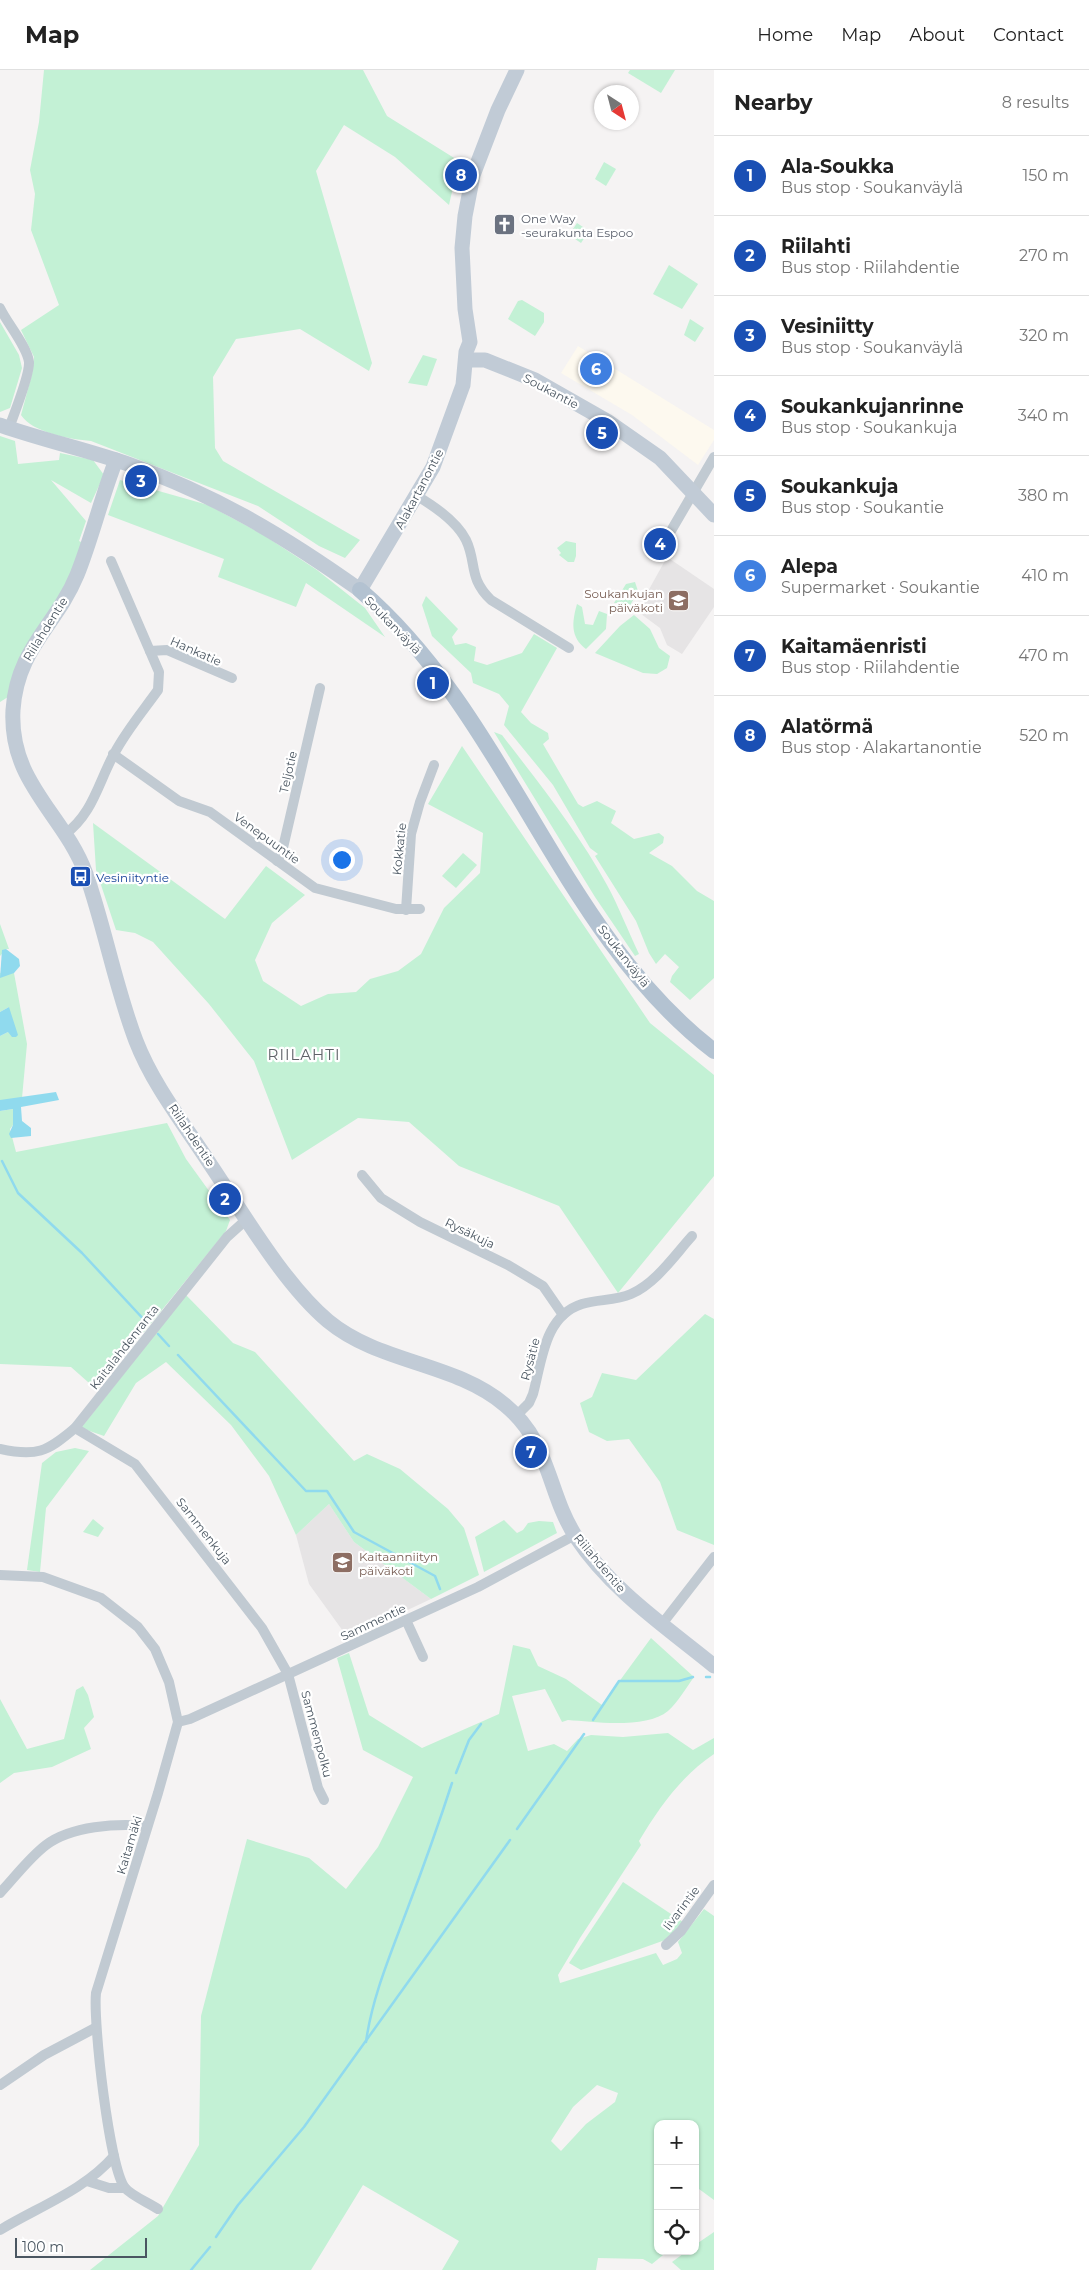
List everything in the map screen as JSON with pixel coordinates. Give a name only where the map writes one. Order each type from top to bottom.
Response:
[{"type":"main road","name":"Soukanväylä","points":[[360,590],[398,626],[476,726],[554,857],[621,955],[666,1007],[714,1051]]},
{"type":"street","name":"Alakartanontie","points":[[360,590],[433,467],[450,426],[463,385],[466,356],[462,342],[462,323],[465,309],[462,242],[472,175],[498,110],[517,70]]},
{"type":"street","points":[[0,308],[6,322],[24,349],[29,362],[27,373],[4,427]]},
{"type":"street","name":"Soukantie","points":[[466,356],[485,360],[534,380],[628,435],[660,458],[714,515]]},
{"type":"street","name":"Soukanväylä","points":[[4,427],[116,460],[220,501],[271,529],[360,590]]},
{"type":"street","points":[[668,536],[714,457]]},
{"type":"street","name":"Riilahdentie","points":[[116,460],[76,576],[66,597],[34,642],[22,665],[14,701],[14,724],[17,750],[23,768],[85,872],[119,993],[138,1045],[159,1086],[247,1219],[316,1310],[342,1332],[358,1342],[482,1389],[516,1416],[540,1449],[575,1535],[618,1588],[714,1666]]},
{"type":"street","name":"Soukantie","points":[[693,492],[714,523]]},
{"type":"street","points":[[417,496],[429,503],[467,541],[474,574],[480,590],[490,600],[569,648]]},
{"type":"street","points":[[64,835],[82,820],[89,809],[113,754],[158,690],[159,672],[112,561]]},
{"type":"street","name":"Hankatie","points":[[150,651],[167,650],[232,678]]},
{"type":"street","name":"Teljotie","points":[[277,861],[282,852],[320,688]]},
{"type":"street","name":"Venepuuntie","points":[[113,754],[179,801],[210,812],[315,888],[406,910],[420,909]]},
{"type":"street","name":"Kokkatie","points":[[406,910],[412,834],[420,802],[434,765]]},
{"type":"street","name":"Rysäkuja","points":[[362,1175],[381,1198],[404,1213],[543,1286],[563,1315]]},
{"type":"street","name":"Kaitalahdenranta","points":[[0,1448],[22,1454],[37,1452],[53,1447],[75,1428],[228,1237],[247,1219]]},
{"type":"street","name":"Rysätie","points":[[516,1416],[529,1403],[551,1329],[563,1315],[581,1304],[619,1299],[633,1293],[662,1269],[692,1236]]},
{"type":"street","name":"Sammenkuja","points":[[75,1428],[136,1464],[252,1614],[288,1674]]},
{"type":"street","name":"Sammentie","points":[[178,1722],[190,1719],[406,1620],[518,1567],[575,1535]]},
{"type":"street","points":[[662,1624],[714,1557]]},
{"type":"street","points":[[0,1575],[36,1576],[54,1580],[102,1598],[128,1618],[155,1649],[163,1666],[178,1722]]},
{"type":"street","points":[[406,1620],[423,1657]]},
{"type":"street","name":"Sammenpolku","points":[[288,1674],[318,1788],[324,1800]]},
{"type":"street","name":"Kaitamäki","points":[[125,2188],[114,2156],[95,2028],[96,1993],[178,1722]]},
{"type":"street","points":[[0,1893],[33,1857],[56,1839],[94,1829],[134,1825],[147,1826]]},
{"type":"street","name":"Iivarintie","points":[[666,1945],[681,1931],[714,1885]]},
{"type":"street","points":[[0,2085],[82,2032],[95,2028]]},
{"type":"street","points":[[0,2230],[88,2181],[101,2171],[114,2156]]},
{"type":"street","points":[[88,2181],[109,2188],[125,2188],[158,2209]]},
{"type":"shaded area","points":[[578,346],[714,430],[714,440],[698,465],[632,415],[561,373]]},
{"type":"shaded area","name":"Soukankujan päiväkoti","points":[[667,557],[714,589],[714,607],[682,654],[667,645],[660,628],[637,611]]},
{"type":"shaded area","name":"Kaitaanniityn päiväkoti","points":[[329,1504],[354,1542],[431,1599],[348,1638],[309,1584],[296,1535]]},
{"type":"green space","points":[[44,70],[363,70],[387,116],[459,161],[449,205],[395,157],[344,125],[316,171],[372,363],[369,371],[300,329],[236,339],[213,377],[215,448],[223,461],[360,540],[345,558],[319,546],[258,506],[91,441],[63,437],[43,431],[21,415],[32,374],[34,357],[21,330],[59,305],[31,230],[35,194],[30,170],[39,122]]},
{"type":"green space","points":[[630,70],[675,70],[661,93],[628,73]]},
{"type":"green space","points":[[604,162],[616,169],[606,186],[595,179]]},
{"type":"green space","points":[[577,223],[589,231],[581,243],[569,235]]},
{"type":"green space","points":[[669,265],[698,284],[682,309],[653,294]]},
{"type":"green space","points":[[522,300],[544,313],[544,322],[535,336],[508,319],[518,301]]},
{"type":"green space","points":[[690,319],[704,328],[695,342],[684,335]]},
{"type":"green space","points":[[0,322],[19,355],[22,368],[10,408],[0,412]]},
{"type":"green space","points":[[423,355],[437,359],[427,386],[408,383]]},
{"type":"green space","points":[[0,436],[15,441],[18,464],[59,460],[60,453],[93,460],[104,475],[91,503],[51,480],[86,521],[79,541],[83,543],[76,564],[8,697],[0,702]]},
{"type":"green space","points":[[120,480],[208,505],[262,534],[317,570],[365,608],[385,637],[306,583],[296,607],[218,577],[224,559],[108,515]]},
{"type":"green space","points":[[566,541],[576,543],[574,562],[568,562],[559,555],[561,553],[557,548]]},
{"type":"green space","points":[[635,582],[638,591],[627,611],[620,603],[614,603],[626,584]]},
{"type":"green space","points":[[426,596],[458,629],[452,637],[455,645],[466,643],[476,647],[474,661],[487,665],[522,653],[534,634],[557,648],[521,712],[531,723],[548,733],[549,739],[543,744],[578,804],[583,807],[597,801],[616,811],[611,823],[634,839],[659,833],[664,837],[663,843],[649,853],[672,866],[697,891],[714,901],[714,978],[690,1000],[670,982],[679,967],[665,954],[656,964],[649,953],[636,921],[595,856],[598,854],[590,848],[553,785],[504,725],[509,706],[499,694],[473,683],[471,673],[432,636],[422,605]]},
{"type":"green space","points":[[577,604],[582,607],[585,624],[593,625],[599,611],[607,614],[606,629],[586,649],[577,639],[574,629],[573,623]]},
{"type":"green space","points":[[634,615],[650,629],[659,648],[670,656],[667,668],[657,674],[643,673],[595,653],[620,626]]},
{"type":"green space","points":[[494,732],[502,735],[584,846],[611,893],[639,954],[635,956],[595,897]]},
{"type":"green space","points":[[462,746],[650,1023],[714,1075],[714,1176],[618,1293],[559,1206],[459,1166],[409,1122],[358,1118],[292,1160],[254,1061],[209,1004],[153,942],[135,933],[116,930],[96,870],[93,823],[225,919],[266,866],[305,895],[272,923],[255,960],[263,981],[301,1006],[328,994],[356,992],[370,979],[398,971],[421,954],[444,908],[480,873],[483,833],[428,804]]},
{"type":"green space","points":[[463,853],[477,865],[456,888],[442,876]]},
{"type":"green space","points":[[0,924],[9,949],[6,949],[0,956]]},
{"type":"green space","points":[[8,970],[14,973],[27,1044],[22,1098],[0,1102],[0,1036],[8,1032],[9,1007],[0,1012],[0,973]]},
{"type":"green space","points":[[13,1109],[13,1125],[10,1129],[16,1152],[167,1123],[186,1159],[230,1220],[226,1231],[97,1390],[71,1367],[0,1364],[0,1111]]},
{"type":"green space","points":[[186,1295],[233,1343],[255,1352],[354,1461],[367,1454],[400,1469],[448,1509],[464,1528],[479,1575],[431,1599],[354,1542],[329,1504],[296,1535],[269,1476],[231,1425],[166,1362],[136,1383],[104,1436],[81,1428]]},
{"type":"green space","points":[[705,1314],[714,1319],[714,1545],[677,1530],[660,1482],[629,1439],[607,1441],[589,1432],[580,1403],[592,1397],[602,1373],[636,1380]]},
{"type":"green space","points":[[75,1448],[89,1451],[46,1508],[40,1572],[27,1570],[42,1463],[56,1452]]},
{"type":"green space","points":[[93,1519],[104,1528],[98,1537],[83,1532]]},
{"type":"green space","points":[[504,1520],[517,1533],[523,1530],[528,1523],[539,1521],[553,1522],[557,1533],[484,1572],[475,1537]]},
{"type":"green space","points":[[651,1638],[694,1677],[668,1711],[659,1717],[634,1722],[606,1723],[568,1720],[562,1722],[545,1689],[512,1696],[528,1751],[554,1744],[567,1751],[578,1739],[591,1735],[623,1737],[668,1733],[693,1750],[714,1738],[714,1754],[681,1782],[663,1805],[639,1841],[641,1845],[558,1975],[560,1983],[656,1953],[663,1965],[677,1959],[682,1953],[678,1942],[704,1909],[714,1916],[714,2200],[699,2189],[699,2120],[654,2120],[654,2255],[663,2255],[652,2264],[643,2259],[598,2258],[596,2270],[442,2270],[459,2241],[363,2185],[311,2270],[90,2270],[158,2216],[199,2145],[201,2016],[247,1839],[309,1858],[346,1889],[378,1847],[413,1777],[363,1750],[337,1658],[349,1653],[369,1715],[422,1748],[499,1714],[513,1645],[530,1649],[538,1666],[566,1679],[602,1705]],"holes":[[[597,2085],[618,2093],[615,2102],[586,2124],[561,2151],[551,2141],[573,2107]]]},
{"type":"green space","points":[[83,1686],[88,1695],[94,1717],[84,1728],[91,1749],[52,1767],[14,1773],[0,1783],[0,1699],[27,1749],[64,1739],[76,1690]]},
{"type":"green space","points":[[623,1882],[683,1922],[668,1939],[581,1970],[569,1963]]},
{"type":"green space","points":[[714,2232],[714,2270],[681,2270],[672,2262],[682,2255],[699,2255],[699,2242]]},
{"type":"water","points":[[6,949],[19,959],[20,966],[14,973],[0,978],[2,950]]},
{"type":"water","points":[[9,1007],[18,1035],[16,1037],[12,1037],[8,1032],[0,1036],[0,1012]]},
{"type":"water","points":[[56,1092],[59,1100],[21,1107],[22,1121],[31,1128],[31,1136],[11,1138],[9,1134],[13,1125],[13,1109],[0,1111],[0,1100]]},
{"type":"waterway","points":[[2,1161],[18,1193],[82,1253],[148,1324]]},
{"type":"waterway","points":[[158,1334],[169,1346]]},
{"type":"waterway","points":[[178,1355],[306,1491],[327,1491],[354,1532],[435,1576],[440,1589]]},
{"type":"waterway","points":[[593,1720],[619,1681],[679,1681],[693,1677]]},
{"type":"waterway","points":[[456,1773],[469,1740],[481,1724]]},
{"type":"waterway","points":[[517,1829],[584,1734]]},
{"type":"waterway","points":[[366,2042],[373,2008],[383,1975],[425,1863],[452,1783]]},
{"type":"waterway","points":[[216,2237],[238,2205],[304,2127],[510,1840]]},
{"type":"waterway","points":[[191,2270],[210,2247]]},
{"type":"place","name":"Alatörmä","points":[[461,175]]},
{"type":"place","name":"One Way -seurakunta Espoo","points":[[505,225]]},
{"type":"place","name":"Alepa","points":[[596,369]]},
{"type":"place","name":"Soukankuja","points":[[602,433]]},
{"type":"place","name":"Vesiniitty","points":[[141,481]]},
{"type":"place","name":"Soukankujanrinne","points":[[660,544]]},
{"type":"place","name":"Soukankujan päiväkoti","points":[[679,600]]},
{"type":"place","name":"Ala-Soukka","points":[[433,683]]},
{"type":"place","name":"Vesiniityntie","points":[[80,877]]},
{"type":"place","name":"Riilahti","points":[[225,1199]]},
{"type":"place","name":"Kaitamäenristi","points":[[531,1452]]},
{"type":"place","name":"Kaitaanniityn päiväkoti","points":[[343,1563]]},
{"type":"district","name":"RIILAHTI","points":[[304,1054]]}]
